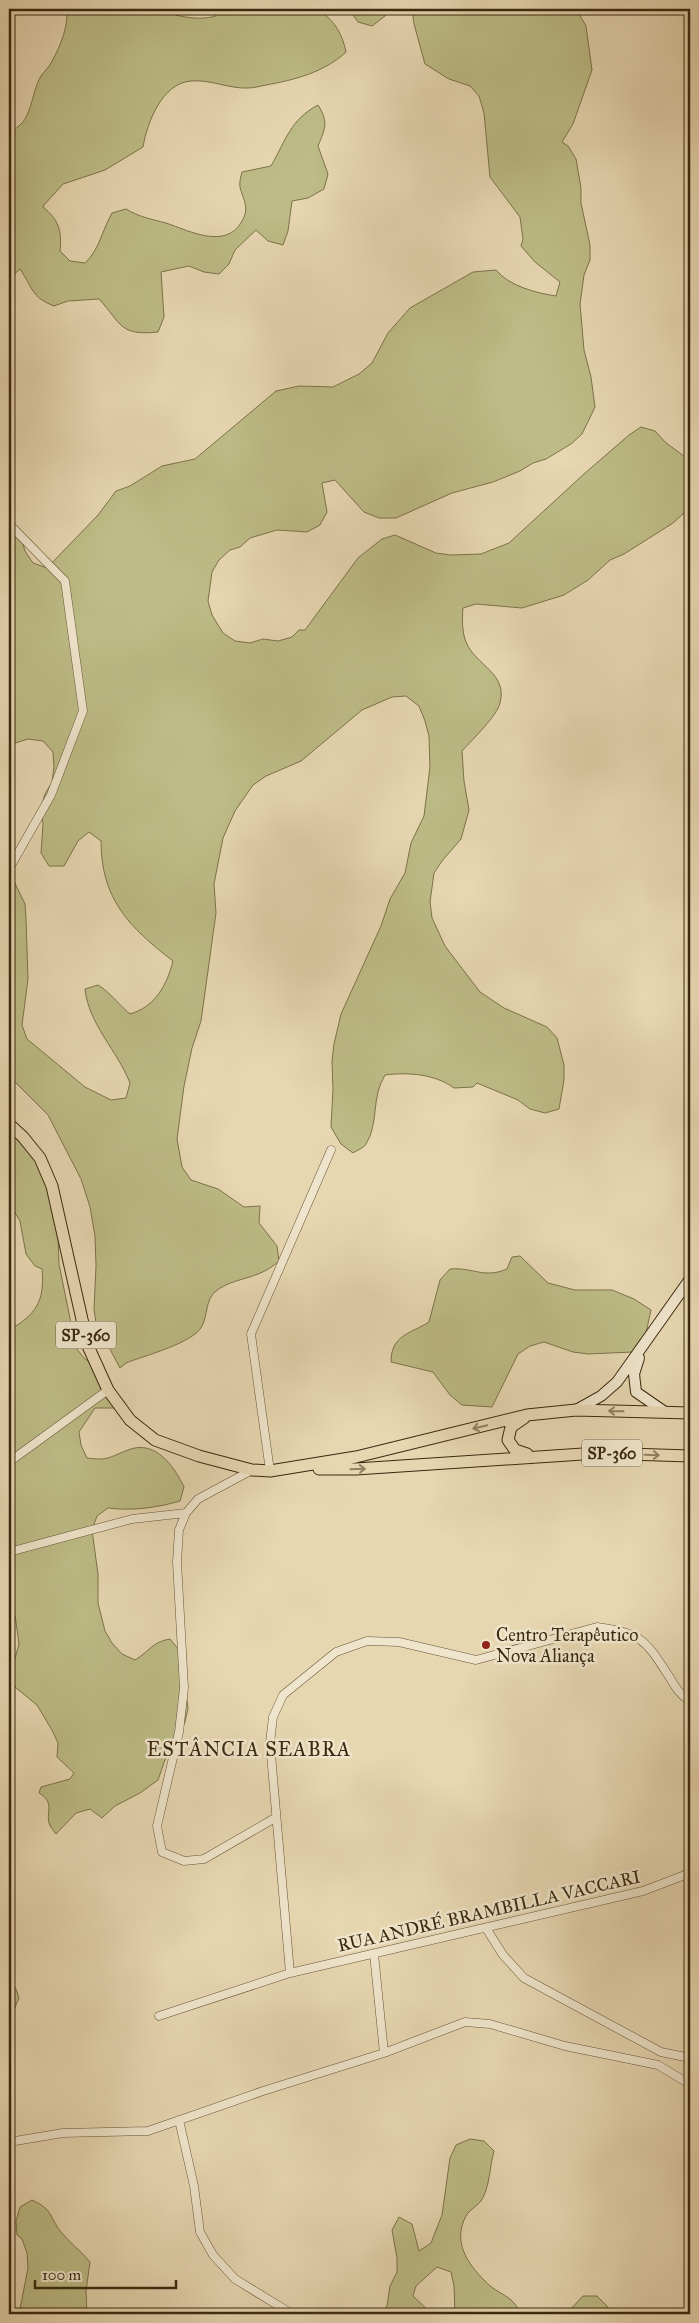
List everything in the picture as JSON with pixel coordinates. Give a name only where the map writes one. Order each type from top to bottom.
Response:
[{"type":"main road","name":"SP-360","points":[[9,1124],[23,1137],[40,1158],[52,1186],[88,1346],[108,1390],[130,1420],[155,1440],[199,1456],[252,1470],[270,1471],[292,1469],[356,1457],[527,1415],[576,1410],[690,1413]]},
{"type":"main road","points":[[576,1410],[601,1396],[617,1382],[690,1279]]},
{"type":"main road","points":[[643,1347],[634,1374],[636,1392],[665,1412]]},
{"type":"main road","points":[[527,1415],[511,1427],[508,1440],[515,1450],[534,1456]]},
{"type":"main road","name":"SP-360","points":[[292,1469],[356,1470],[598,1453],[690,1456]]},
{"type":"street","points":[[9,524],[65,580],[83,711],[51,795],[9,869]]},
{"type":"street","points":[[270,1471],[251,1334],[331,1150]]},
{"type":"street","points":[[9,1462],[108,1390]]},
{"type":"street","points":[[252,1470],[198,1499],[186,1513],[179,1530],[177,1562],[184,1688],[179,1732],[157,1826],[162,1852],[184,1862],[204,1858],[276,1818]]},
{"type":"street","points":[[9,1552],[132,1519],[186,1513]]},
{"type":"street","points":[[290,1973],[270,1743],[273,1717],[284,1695],[336,1652],[367,1641],[399,1642],[476,1660],[597,1628],[617,1630],[635,1635],[652,1651],[681,1696],[690,1701]]},
{"type":"street","name":"RUA ANDRÉ BRAMBILLA VACCARI","points":[[159,2016],[290,1973],[643,1891],[685,1874],[690,1869]]},
{"type":"street","points":[[486,1928],[503,1955],[524,1978],[661,2052],[690,2058]]},
{"type":"street","points":[[374,1954],[384,2053]]},
{"type":"street","points":[[9,2142],[63,2133],[148,2130],[384,2053],[457,2024],[473,2022],[490,2024],[565,2046],[658,2066],[686,2082]]},
{"type":"street","points":[[179,2120],[194,2186],[200,2232],[212,2255],[235,2279],[292,2314]]},
{"type":"shaded area","points":[[67,9],[144,9],[188,17],[206,18],[216,16],[218,9],[316,9],[328,17],[336,27],[346,52],[319,70],[287,81],[248,88],[198,81],[181,83],[164,96],[152,116],[143,147],[105,170],[63,184],[44,205],[43,207],[53,217],[58,226],[60,232],[60,251],[70,261],[85,263],[94,252],[112,213],[126,209],[140,216],[197,234],[219,236],[229,234],[237,228],[245,213],[240,185],[242,172],[271,166],[295,124],[301,117],[318,105],[325,121],[318,146],[328,174],[324,189],[308,198],[292,201],[288,231],[283,245],[268,241],[256,230],[235,250],[229,264],[219,274],[204,272],[189,266],[161,272],[164,317],[158,332],[145,333],[128,330],[117,321],[99,299],[68,301],[54,306],[46,303],[33,291],[20,269],[9,279],[9,131],[17,128],[27,116],[37,83],[51,63],[61,42],[65,29]]},
{"type":"shaded area","points":[[349,9],[388,9],[385,16],[372,26],[358,22]]},
{"type":"shaded area","points":[[412,9],[580,9],[579,14],[586,26],[592,70],[573,124],[562,142],[568,146],[576,159],[581,188],[581,203],[590,245],[590,260],[584,275],[580,304],[584,350],[591,377],[595,407],[582,434],[571,444],[546,459],[533,463],[520,471],[493,482],[452,493],[396,518],[379,518],[364,512],[335,480],[322,483],[327,512],[320,525],[307,532],[277,530],[250,538],[240,547],[230,550],[219,560],[212,572],[208,601],[212,615],[223,633],[235,641],[250,643],[263,639],[278,641],[292,637],[299,630],[305,630],[358,558],[382,539],[395,535],[436,553],[451,555],[481,554],[509,543],[584,474],[641,427],[655,431],[665,442],[689,460],[690,502],[684,513],[673,523],[624,554],[610,560],[588,580],[564,595],[522,608],[476,604],[463,608],[466,642],[470,650],[499,684],[501,693],[500,703],[484,728],[462,751],[464,781],[469,810],[461,839],[434,873],[430,902],[432,918],[445,946],[480,992],[504,1008],[547,1027],[557,1038],[564,1065],[564,1080],[559,1109],[545,1113],[530,1109],[518,1100],[477,1083],[473,1087],[454,1088],[447,1083],[430,1077],[394,1074],[385,1075],[381,1083],[370,1136],[364,1147],[353,1153],[341,1144],[331,1127],[332,1061],[341,1014],[381,926],[390,899],[405,873],[411,843],[424,816],[430,767],[429,736],[419,706],[406,696],[392,697],[362,710],[301,761],[266,776],[253,785],[235,811],[223,838],[214,884],[216,913],[201,1021],[192,1048],[184,1086],[177,1139],[182,1167],[191,1180],[218,1189],[244,1207],[260,1206],[259,1223],[277,1246],[279,1261],[263,1272],[231,1283],[216,1291],[208,1303],[202,1326],[189,1338],[126,1363],[120,1368],[96,1323],[94,1309],[95,1236],[90,1207],[81,1179],[48,1115],[9,1076],[9,871],[25,904],[28,979],[22,1025],[27,1039],[85,1087],[111,1100],[126,1098],[130,1083],[92,1014],[85,989],[98,985],[130,1014],[139,1011],[159,994],[173,961],[143,936],[120,910],[106,879],[102,861],[101,841],[89,832],[78,841],[64,866],[49,866],[41,853],[43,824],[41,808],[45,794],[52,782],[53,752],[43,741],[28,739],[9,745],[9,528],[21,537],[25,551],[33,563],[47,568],[98,515],[116,491],[130,486],[162,466],[195,459],[276,391],[299,386],[333,387],[359,374],[372,363],[388,333],[410,308],[473,272],[496,270],[501,276],[515,284],[532,291],[556,296],[560,282],[535,262],[521,246],[523,239],[520,217],[490,177],[484,113],[479,96],[470,86],[449,79],[425,64],[414,24]]},
{"type":"shaded area","points":[[9,1130],[40,1166],[46,1179],[58,1235],[59,1264],[76,1348],[85,1359],[97,1367],[122,1408],[95,1408],[79,1432],[81,1445],[87,1458],[105,1459],[128,1450],[147,1448],[155,1451],[169,1463],[184,1487],[180,1501],[144,1508],[108,1508],[97,1516],[92,1530],[98,1574],[98,1603],[105,1631],[112,1643],[122,1654],[135,1660],[155,1645],[170,1639],[179,1650],[188,1708],[185,1722],[165,1760],[158,1780],[140,1793],[115,1806],[102,1818],[90,1809],[76,1813],[56,1834],[49,1823],[47,1800],[39,1793],[41,1787],[70,1779],[74,1773],[57,1757],[58,1743],[52,1730],[37,1705],[15,1687],[11,1673],[19,1644],[15,1615],[9,1610],[9,1330],[26,1319],[37,1306],[43,1280],[42,1269],[35,1266],[26,1254],[20,1221],[9,1203]]},
{"type":"shaded area","points":[[520,1256],[548,1283],[575,1290],[612,1290],[634,1299],[651,1310],[644,1342],[633,1352],[588,1354],[573,1352],[544,1342],[530,1346],[518,1354],[492,1407],[462,1405],[450,1395],[433,1372],[391,1362],[394,1346],[398,1341],[403,1336],[429,1322],[440,1280],[450,1269],[485,1273],[499,1272],[507,1269],[512,1257]]},
{"type":"shaded area","points":[[9,1980],[16,1989],[19,1998],[9,2021]]},
{"type":"shaded area","points":[[470,2139],[484,2141],[494,2151],[485,2193],[481,2201],[466,2216],[462,2226],[461,2244],[468,2260],[479,2274],[490,2286],[509,2298],[521,2314],[455,2314],[454,2286],[451,2272],[437,2267],[416,2286],[413,2296],[432,2314],[379,2314],[387,2306],[390,2286],[397,2272],[397,2258],[392,2230],[399,2217],[412,2224],[419,2251],[431,2243],[442,2215],[450,2158],[456,2145]]},
{"type":"shaded area","points":[[32,2200],[48,2211],[61,2232],[90,2262],[86,2291],[87,2314],[19,2314],[28,2268],[27,2253],[22,2239],[17,2235],[16,2221],[20,2207]]},
{"type":"shaded area","points":[[583,2296],[597,2296],[607,2306],[611,2314],[566,2314]]},
{"type":"place","name":"Centro Terapêutico Nova Aliança","points":[[486,1645]]},
{"type":"district","name":"ESTÂNCIA SEABRA","points":[[249,1749]]}]
